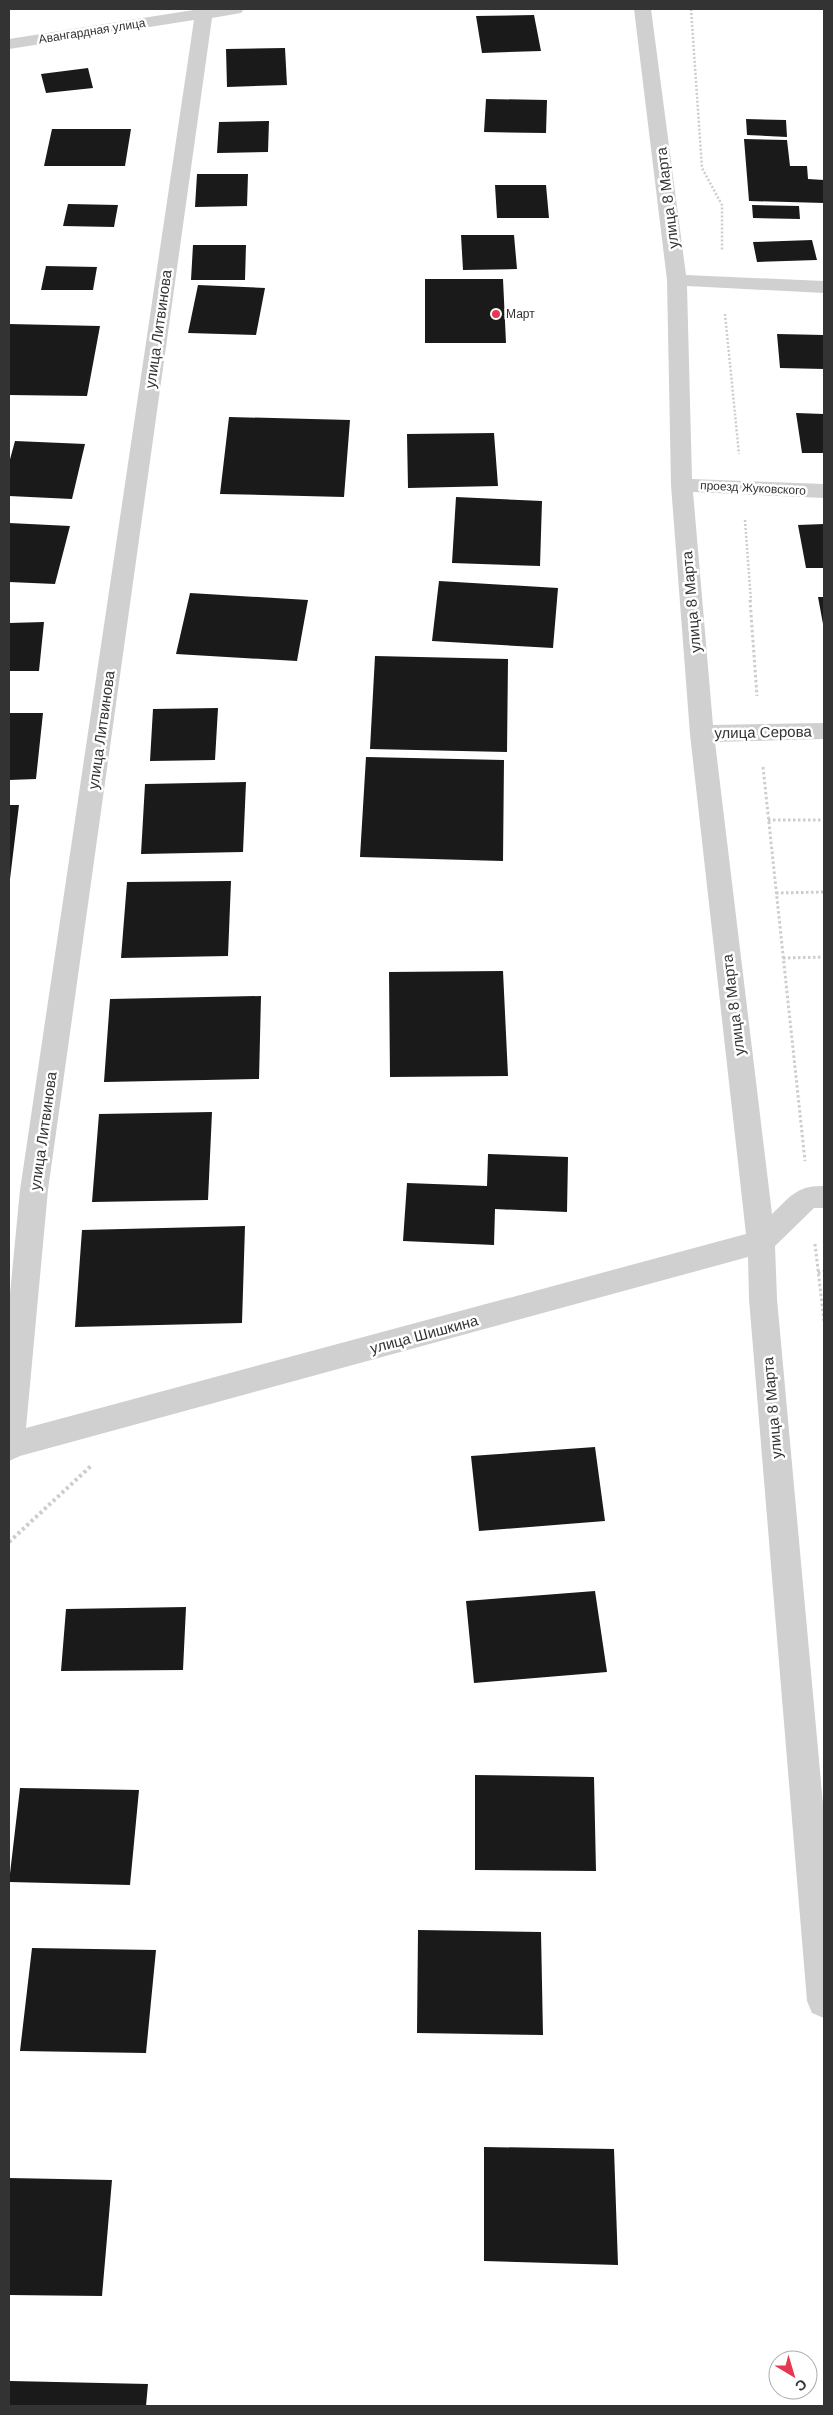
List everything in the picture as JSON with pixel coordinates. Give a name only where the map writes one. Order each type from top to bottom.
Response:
[{"type":"street","name":"Авангардная улица","points":[[9,44],[236,9]]},
{"type":"street","name":"улица 8 Марта","points":[[644,9],[677,280],[682,485],[702,734],[761,1242],[763,1299],[824,2001]]},
{"type":"street","name":"улица Литвинова","points":[[9,1447],[34,1190],[204,13]]},
{"type":"street","points":[[677,280],[824,287]]},
{"type":"street","name":"проезд Жуковского","points":[[682,485],[824,491]]},
{"type":"street","name":"улица Серова","points":[[702,734],[824,731]]},
{"type":"street","name":"улица Шишкина","points":[[9,1447],[761,1242],[816,1197]]},
{"type":"path","points":[[742,488],[768,820],[783,958],[816,1197],[818,1273],[824,1321]]},
{"type":"path","points":[[768,820],[824,820]]},
{"type":"path","points":[[776,893],[824,892]]},
{"type":"path","points":[[783,958],[824,957]]},
{"type":"path","points":[[818,1273],[824,1271]]},
{"type":"path","points":[[9,1542],[94,1463]]},
{"type":"building","points":[[534,15],[541,51],[482,53],[476,16]]},
{"type":"building","points":[[285,48],[287,85],[227,87],[226,49]]},
{"type":"building","points":[[88,68],[93,88],[46,93],[41,74]]},
{"type":"building","points":[[486,99],[547,100],[546,133],[484,132]]},
{"type":"building","points":[[746,119],[786,120],[787,137],[747,135]]},
{"type":"building","points":[[269,121],[268,152],[217,153],[219,122]]},
{"type":"building","points":[[52,129],[131,129],[125,166],[44,166]]},
{"type":"building","points":[[744,139],[787,140],[790,166],[807,166],[808,179],[824,180],[824,203],[749,201]]},
{"type":"building","points":[[197,174],[248,174],[247,206],[195,207]]},
{"type":"building","points":[[495,185],[546,185],[549,218],[497,218]]},
{"type":"building","points":[[68,204],[118,205],[114,227],[63,226]]},
{"type":"building","points":[[752,205],[799,206],[800,219],[753,218]]},
{"type":"building","points":[[461,235],[514,235],[517,269],[463,270]]},
{"type":"building","points":[[812,240],[817,260],[757,262],[753,242]]},
{"type":"building","points":[[193,245],[246,245],[245,280],[191,280]]},
{"type":"building","points":[[46,266],[97,267],[93,290],[41,290]]},
{"type":"building","points":[[425,279],[503,279],[506,343],[425,343]]},
{"type":"building","points":[[198,285],[265,288],[256,335],[188,333]]},
{"type":"building","points":[[9,324],[100,326],[87,396],[9,395]]},
{"type":"building","points":[[777,334],[824,335],[824,369],[780,368]]},
{"type":"building","points":[[796,413],[824,414],[824,453],[802,453]]},
{"type":"building","points":[[229,417],[350,420],[344,497],[220,494]]},
{"type":"building","points":[[494,433],[498,486],[408,488],[407,434]]},
{"type":"building","points":[[15,441],[85,444],[72,499],[9,496],[9,463]]},
{"type":"building","points":[[456,497],[542,501],[540,566],[452,563]]},
{"type":"building","points":[[9,523],[70,526],[55,584],[9,582]]},
{"type":"building","points":[[824,524],[824,568],[806,568],[798,525]]},
{"type":"building","points":[[439,581],[558,588],[553,648],[432,641]]},
{"type":"building","points":[[190,593],[308,600],[297,661],[176,654]]},
{"type":"building","points":[[818,597],[824,597],[823,624]]},
{"type":"building","points":[[44,622],[39,671],[9,671],[9,623]]},
{"type":"building","points":[[375,656],[508,659],[507,752],[370,749]]},
{"type":"building","points":[[218,708],[215,760],[150,761],[153,709]]},
{"type":"building","points":[[9,713],[43,713],[36,779],[9,780]]},
{"type":"building","points":[[366,757],[504,760],[503,861],[360,857]]},
{"type":"building","points":[[246,782],[243,852],[141,854],[145,784]]},
{"type":"building","points":[[9,805],[19,805],[10,879],[9,879]]},
{"type":"building","points":[[231,881],[228,956],[121,958],[127,882]]},
{"type":"building","points":[[503,971],[508,1076],[390,1077],[389,972]]},
{"type":"building","points":[[261,996],[259,1079],[104,1082],[110,999]]},
{"type":"building","points":[[212,1112],[208,1200],[92,1202],[99,1114]]},
{"type":"building","points":[[488,1154],[568,1157],[567,1212],[495,1209],[494,1245],[403,1241],[407,1183],[487,1186]]},
{"type":"building","points":[[245,1226],[242,1323],[75,1327],[82,1230]]},
{"type":"building","points":[[595,1447],[605,1521],[479,1531],[471,1456]]},
{"type":"building","points":[[595,1591],[607,1672],[474,1683],[466,1601]]},
{"type":"building","points":[[186,1607],[183,1670],[61,1671],[66,1609]]},
{"type":"building","points":[[475,1775],[594,1777],[596,1871],[475,1870]]},
{"type":"building","points":[[20,1788],[139,1790],[130,1885],[9,1882]]},
{"type":"building","points":[[418,1930],[541,1932],[543,2035],[417,2033]]},
{"type":"building","points":[[32,1948],[156,1950],[146,2053],[20,2051]]},
{"type":"building","points":[[484,2147],[614,2149],[618,2265],[484,2261]]},
{"type":"building","points":[[9,2178],[112,2180],[102,2296],[9,2295]]},
{"type":"building","points":[[10,2381],[148,2384],[146,2406],[9,2406]]},
{"type":"place","name":"Март","points":[[496,314]]}]
